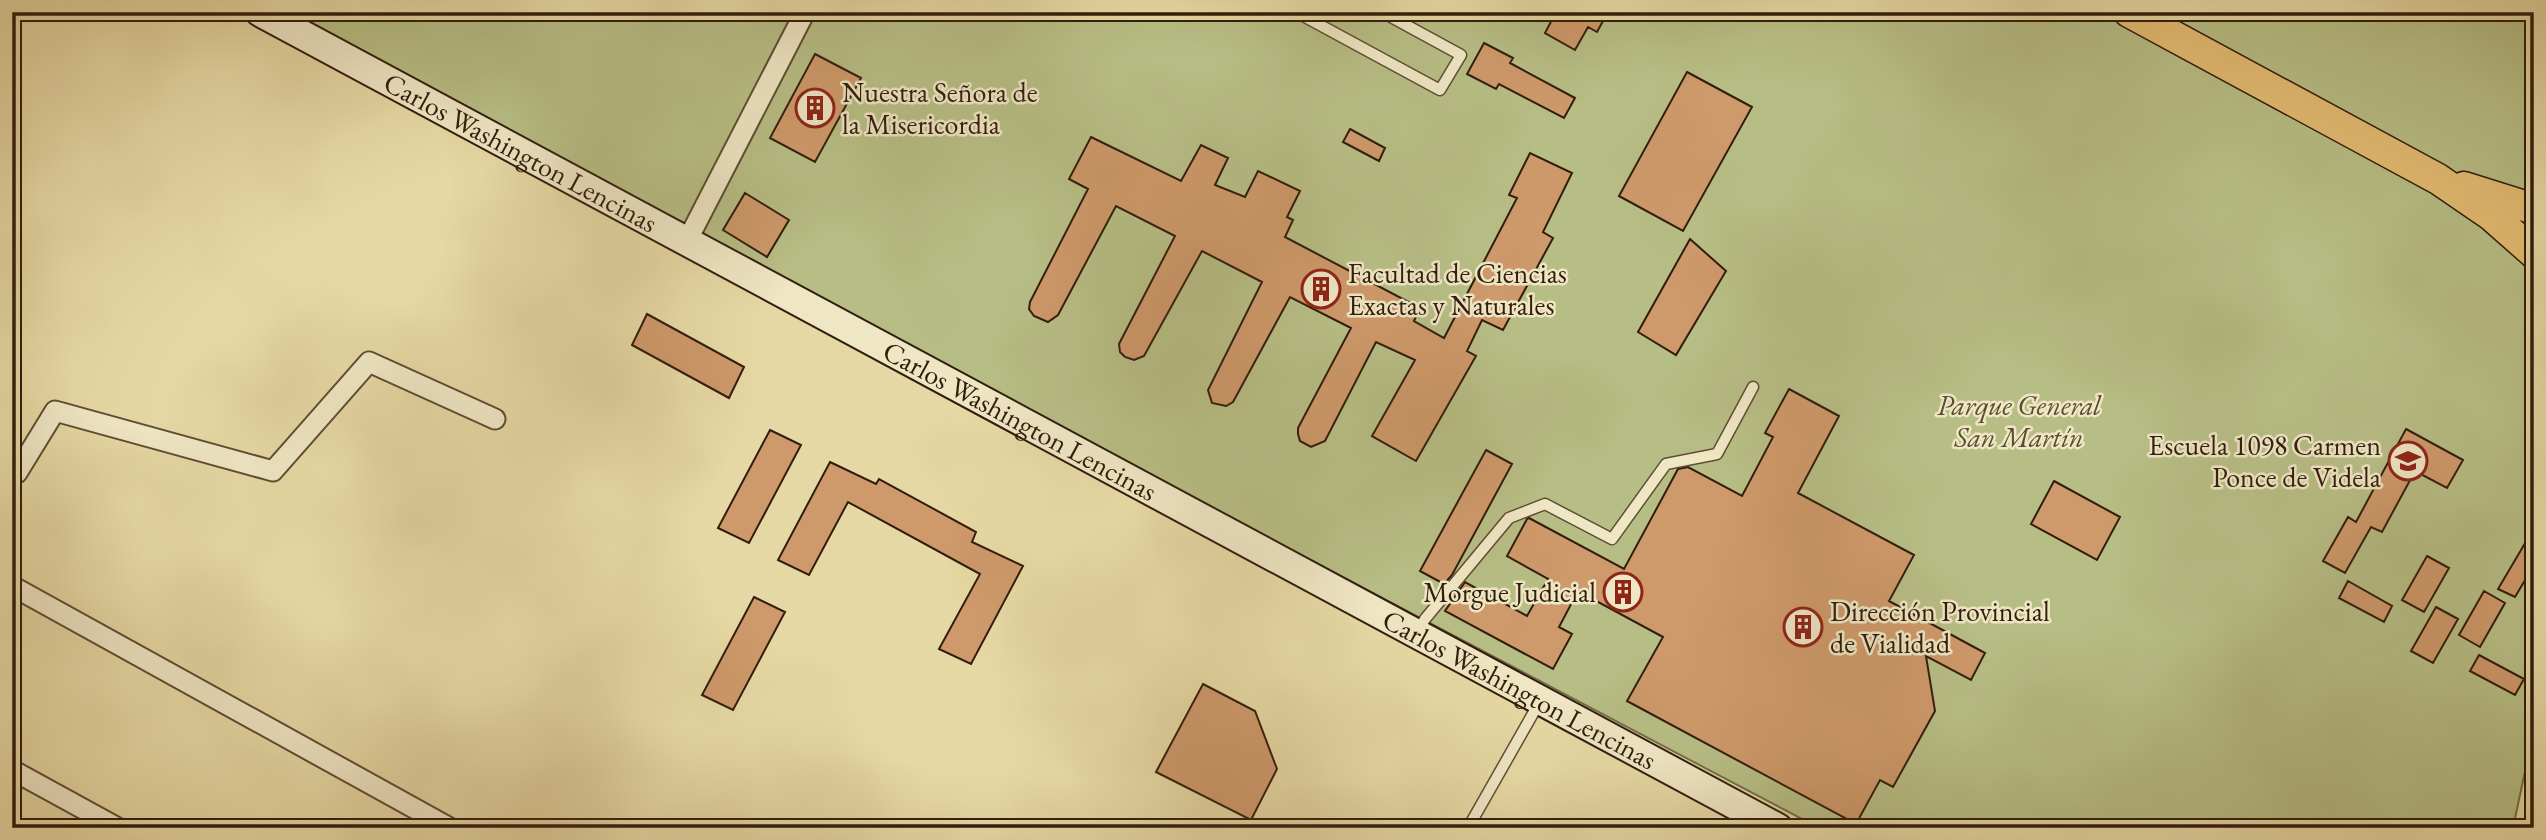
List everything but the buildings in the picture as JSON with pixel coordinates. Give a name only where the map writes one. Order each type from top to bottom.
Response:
[{"type":"main road","name":"Carlos Washington Lencinas","points":[[260,12],[1779,828]]},
{"type":"main road","points":[[2129,12],[2438,179],[2492,216],[2534,253]]},
{"type":"main road","points":[[2438,179],[2534,209]]},
{"type":"street","points":[[687,242],[805,12]]},
{"type":"street","points":[[14,475],[55,411],[273,471],[369,362],[495,419]]},
{"type":"street","points":[[12,586],[450,828]]},
{"type":"street","points":[[12,769],[118,828]]},
{"type":"lane","points":[[1296,12],[1440,90],[1461,55],[1382,12]]},
{"type":"lane","points":[[1417,634],[1425,619],[1509,519],[1545,503],[1612,539],[1666,464],[1717,454],[1753,387]]},
{"type":"lane","points":[[1468,828],[1541,700]]},
{"type":"green space","name":"Parque General San Martín","points":[[284,12],[2534,12],[2534,751],[2527,762],[2513,828],[1819,828],[659,217]]},
{"type":"place","name":"Nuestra Señora de la Misericordia","points":[[815,108]]},
{"type":"place","name":"Facultad de Ciencias Exactas y Naturales","points":[[1321,289]]},
{"type":"place","name":"Escuela 1098 Carmen Ponce de Videla","points":[[2408,461]]},
{"type":"place","name":"Morgue Judicial","points":[[1623,592]]},
{"type":"place","name":"Dirección Provincial de Vialidad","points":[[1803,627]]}]
